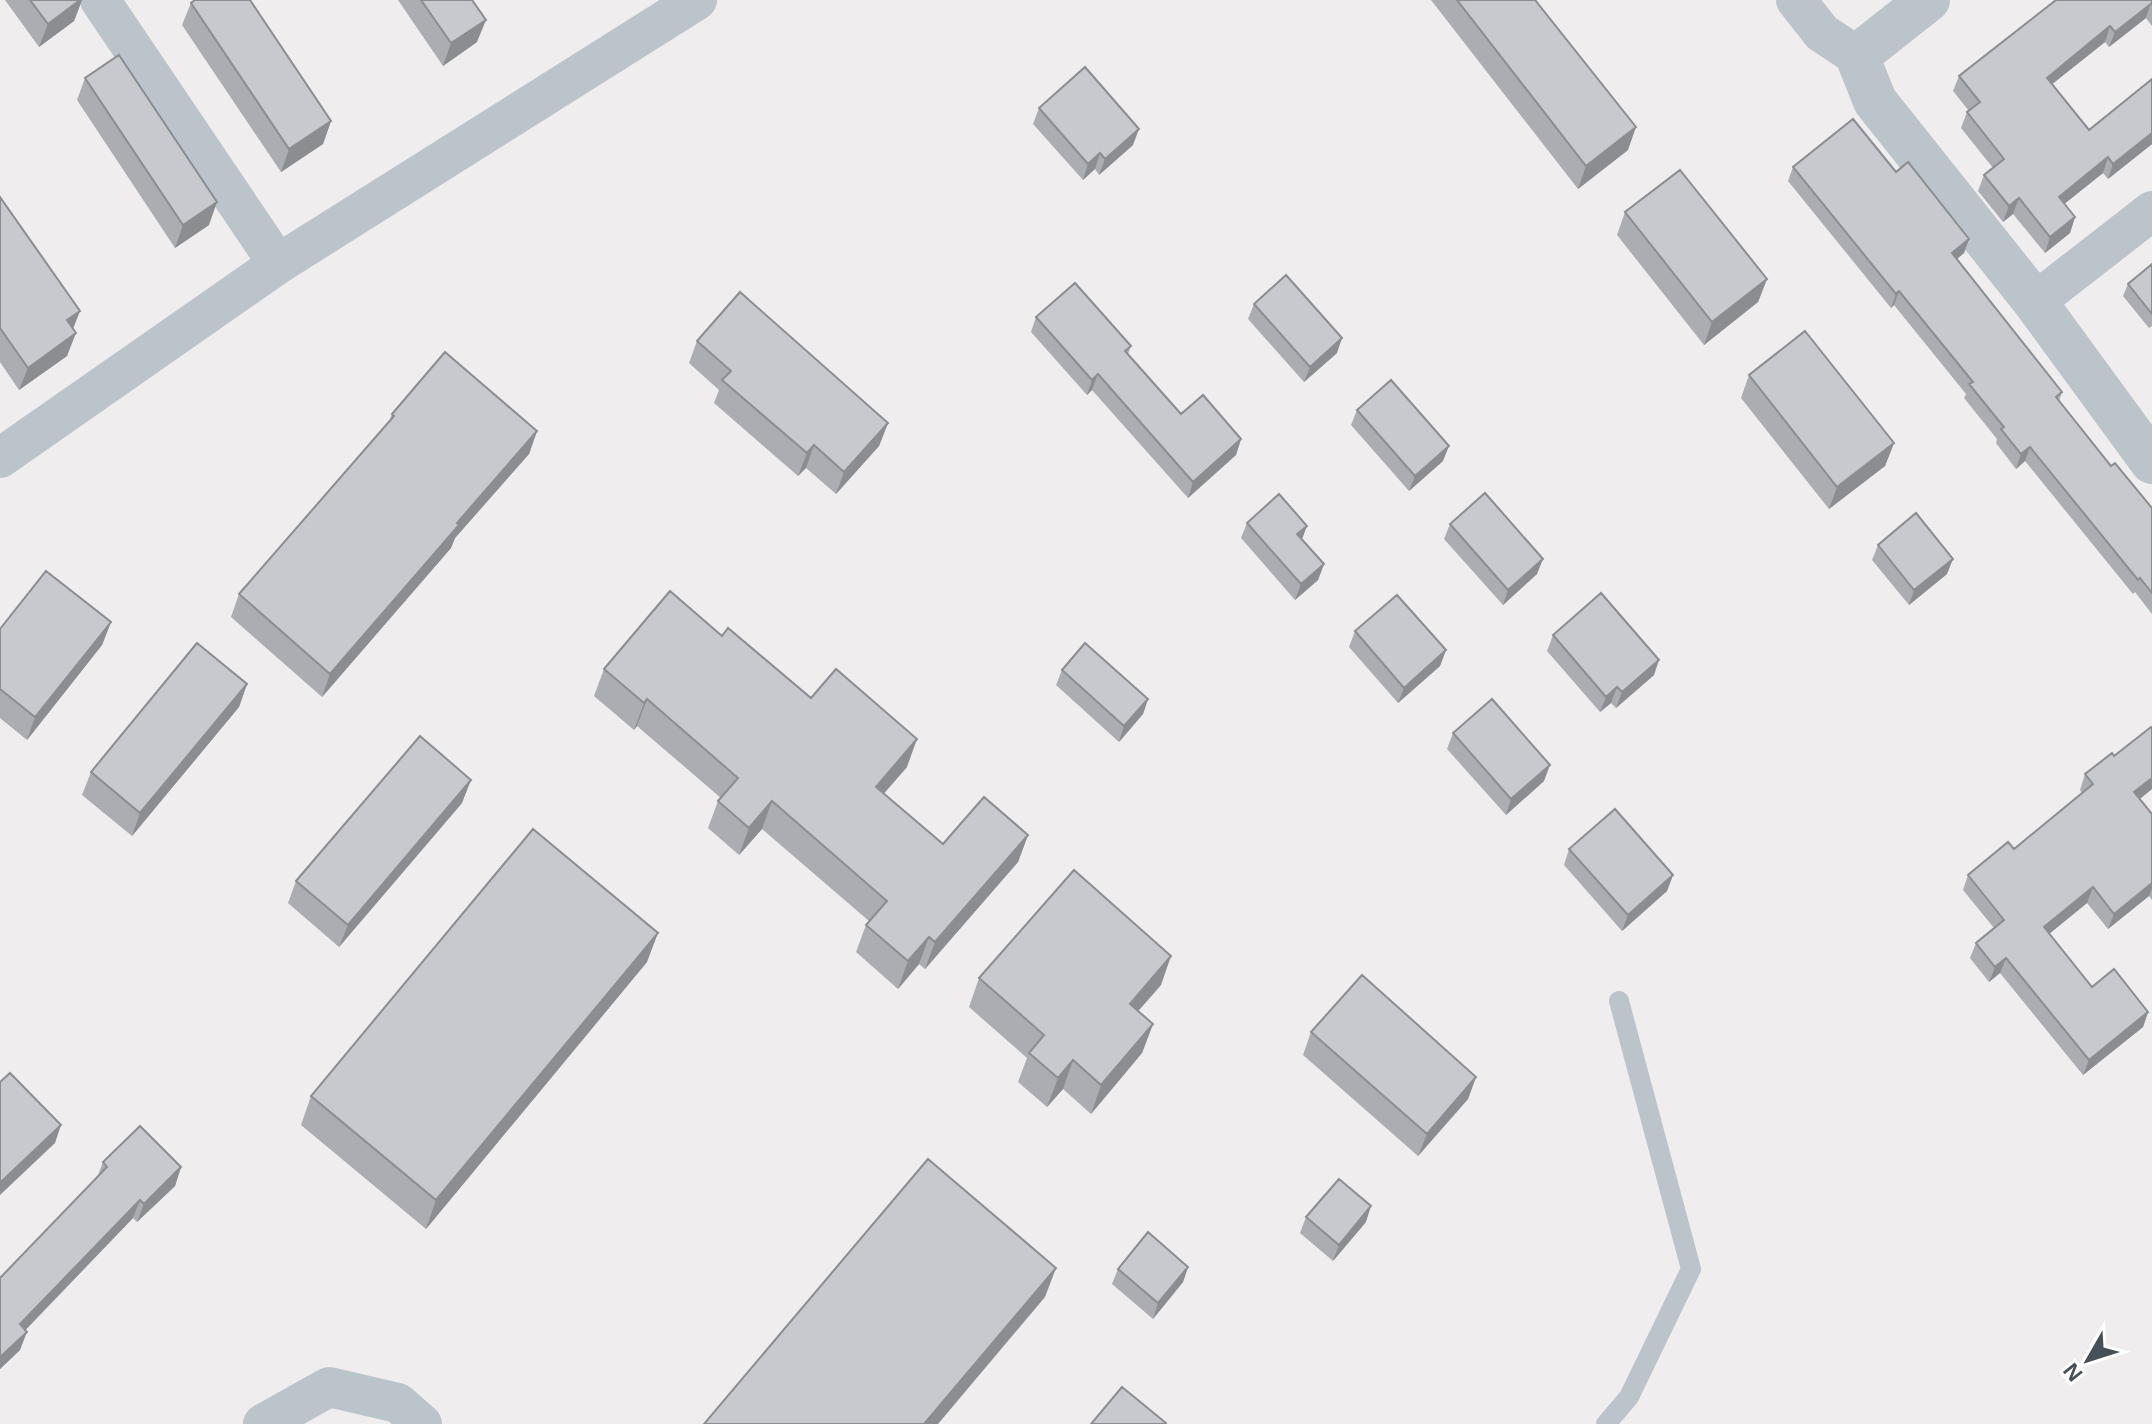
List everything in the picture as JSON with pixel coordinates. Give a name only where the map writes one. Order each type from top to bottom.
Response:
[{"type":"street","points":[[100,0],[278,264]]},
{"type":"street","points":[[0,458],[278,264],[697,0]]},
{"type":"street","points":[[1796,0],[1829,30],[1875,101],[2035,302],[2152,462]]},
{"type":"street","points":[[1829,30],[1928,0]]},
{"type":"street","points":[[2035,302],[2152,211]]},
{"type":"street","points":[[263,1424],[329,1387],[398,1403],[422,1424]]},
{"type":"lane","points":[[1606,1424],[1629,1397],[1691,1269],[1619,1001]]},
{"type":"building","points":[[30,0],[80,0],[48,24]]},
{"type":"building","points":[[195,0],[250,0],[331,121],[289,149],[191,3]]},
{"type":"building","points":[[421,0],[472,0],[486,20],[451,43]]},
{"type":"building","points":[[1457,0],[1535,0],[1636,127],[1586,166]]},
{"type":"building","points":[[2056,0],[2152,0],[2115,32],[2110,26],[2047,78],[2089,130],[2152,79],[2152,133],[2113,164],[2108,157],[2059,197],[2075,217],[2050,237],[2019,198],[2009,206],[1984,175],[2004,159],[1967,112],[1980,102],[1959,76]]},
{"type":"building","points":[[119,55],[217,202],[183,225],[85,78]]},
{"type":"building","points":[[1085,67],[1139,129],[1105,159],[1100,153],[1088,164],[1039,108]]},
{"type":"building","points":[[1853,119],[1896,172],[1908,162],[1969,239],[1952,253],[2062,392],[2056,397],[2111,466],[2115,463],[2152,508],[2152,593],[2140,578],[2138,580],[2030,447],[2021,454],[2001,429],[2004,427],[1969,384],[1973,382],[1899,291],[1896,294],[1793,167]]},
{"type":"building","points":[[1680,170],[1767,279],[1712,322],[1625,212]]},
{"type":"building","points":[[0,197],[80,311],[67,320],[76,333],[28,368],[0,328]]},
{"type":"building","points":[[2152,264],[2152,314],[2128,284]]},
{"type":"building","points":[[1286,275],[1342,338],[1310,367],[1254,304]]},
{"type":"building","points":[[1075,283],[1131,346],[1125,351],[1181,414],[1203,395],[1241,439],[1193,482],[1098,374],[1092,380],[1036,317]]},
{"type":"building","points":[[740,292],[888,423],[844,472],[814,445],[807,453],[722,380],[731,371],[697,341]]},
{"type":"building","points":[[1805,331],[1894,443],[1837,487],[1749,375]]},
{"type":"building","points":[[445,352],[537,431],[330,674],[239,594],[394,416],[392,414]]},
{"type":"building","points":[[1391,380],[1449,446],[1415,476],[1357,410]]},
{"type":"building","points":[[1485,493],[1543,559],[1508,590],[1450,524]]},
{"type":"building","points":[[1279,494],[1307,526],[1297,534],[1324,564],[1301,584],[1247,523]]},
{"type":"building","points":[[1916,513],[1953,559],[1914,590],[1878,545]]},
{"type":"building","points":[[46,571],[111,622],[35,717],[0,689],[0,629]]},
{"type":"building","points":[[670,591],[722,636],[728,628],[811,698],[836,669],[917,739],[876,787],[943,844],[984,797],[1028,835],[935,942],[929,937],[908,961],[866,925],[887,901],[772,801],[749,828],[718,801],[738,778],[647,699],[644,703],[604,669]]},
{"type":"building","points":[[1601,593],[1659,660],[1622,692],[1617,687],[1606,697],[1553,635]]},
{"type":"building","points":[[1397,595],[1446,650],[1404,688],[1355,631]]},
{"type":"building","points":[[197,643],[247,684],[140,813],[91,772]]},
{"type":"building","points":[[1085,643],[1148,699],[1124,726],[1062,670]]},
{"type":"building","points":[[1492,699],[1550,765],[1511,799],[1453,733]]},
{"type":"building","points":[[2151,727],[2152,778],[2134,792],[2152,814],[2152,883],[2114,914],[2093,887],[2044,927],[2092,987],[2114,969],[2148,1012],[2089,1060],[2006,958],[1995,967],[1976,943],[2004,920],[1968,875],[2008,842],[2014,849],[2093,784],[2085,774]]},
{"type":"building","points":[[420,736],[471,780],[348,925],[296,881]]},
{"type":"building","points":[[1615,809],[1673,875],[1628,915],[1569,849]]},
{"type":"building","points":[[533,829],[658,933],[436,1200],[311,1096]]},
{"type":"building","points":[[1074,870],[1171,956],[1130,1004],[1153,1024],[1101,1085],[1073,1060],[1058,1078],[1029,1053],[1044,1035],[979,978]]},
{"type":"building","points":[[1362,975],[1476,1077],[1427,1134],[1311,1032]]},
{"type":"building","points":[[10,1073],[61,1125],[0,1183],[0,1082]]},
{"type":"building","points":[[140,1126],[181,1167],[144,1204],[140,1200],[20,1324],[27,1332],[0,1357],[0,1278],[107,1167],[103,1162]]},
{"type":"building","points":[[928,1159],[1056,1268],[924,1424],[704,1424]]},
{"type":"building","points":[[1339,1179],[1371,1206],[1339,1245],[1306,1217]]},
{"type":"building","points":[[1148,1232],[1188,1267],[1158,1303],[1118,1269]]},
{"type":"building","points":[[1122,1387],[1166,1423],[1091,1424]]}]
